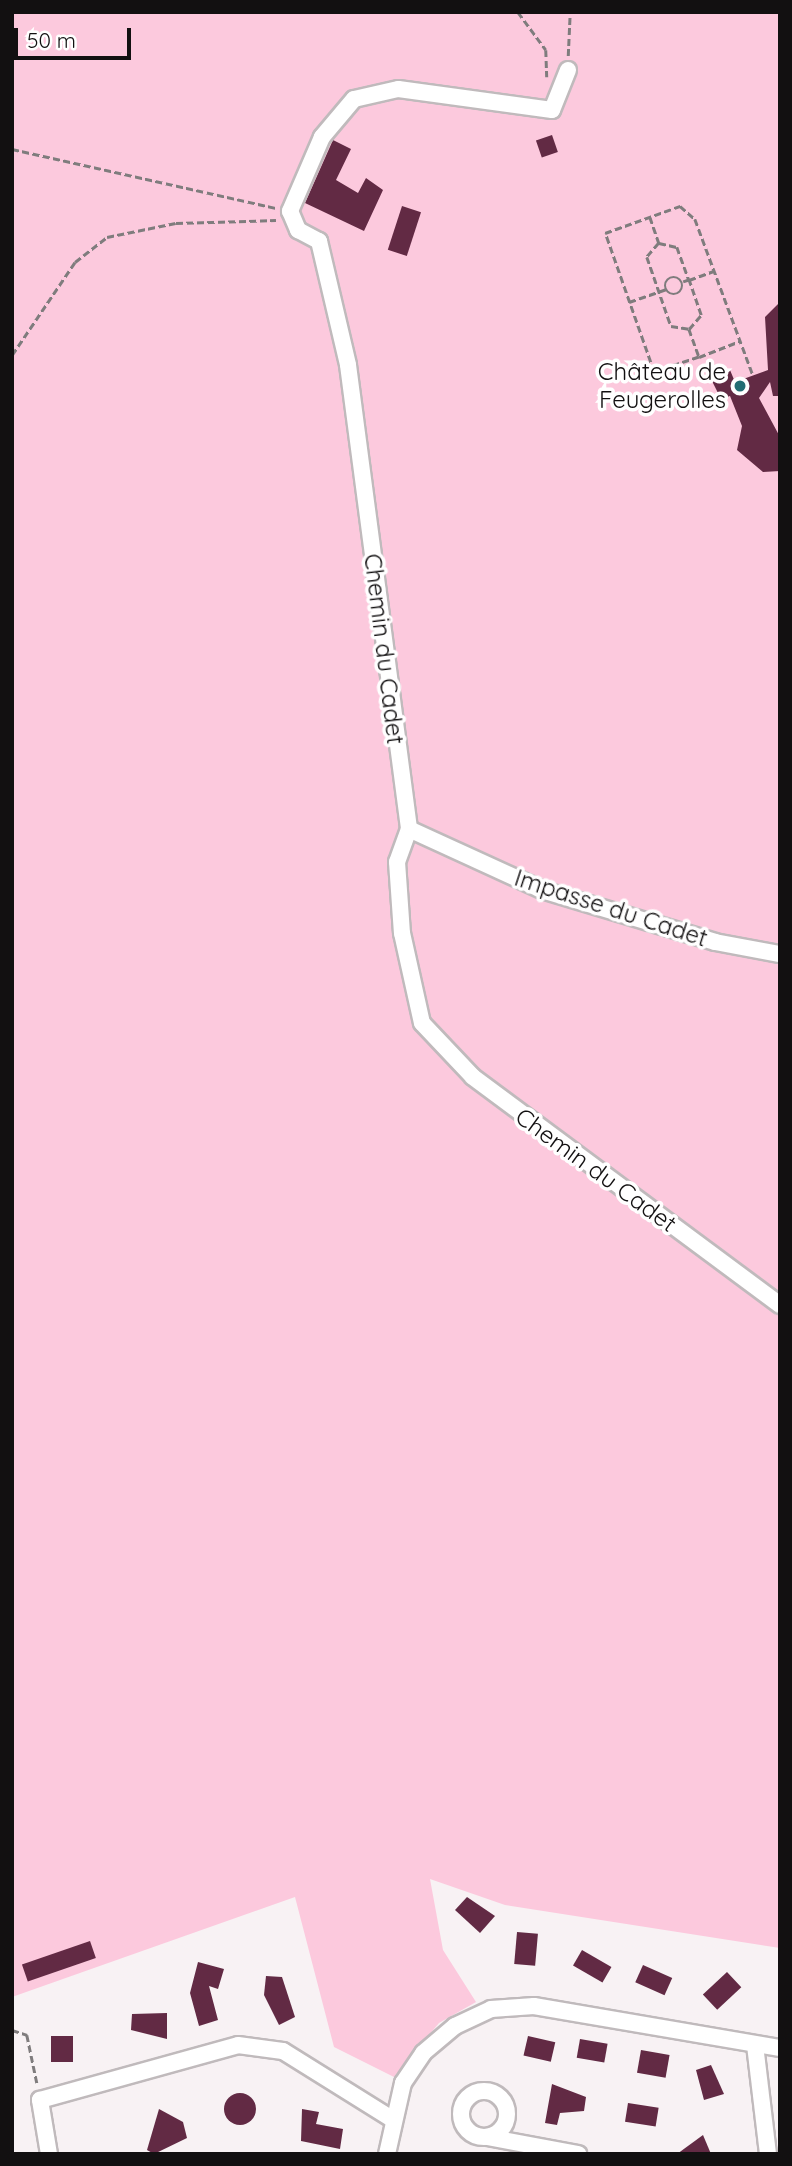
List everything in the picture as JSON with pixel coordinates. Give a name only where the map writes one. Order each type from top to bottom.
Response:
[{"type":"street","points":[[290,216],[323,138],[354,99],[398,89],[536,103],[552,110],[560,101],[568,70]]},
{"type":"street","name":"Chemin du Cadet","points":[[290,216],[319,241],[348,365],[409,829],[397,862],[397,897],[422,1023],[521,1118],[780,1305]]},
{"type":"street","name":"Impasse du Cadet","points":[[409,829],[542,890],[715,942],[780,954]]},
{"type":"street","points":[[387,2154],[392,2119],[403,2083],[423,2053],[455,2026],[491,2009],[534,2006],[780,2048]]},
{"type":"street","points":[[50,2154],[40,2100],[257,2044],[283,2051],[392,2119]]},
{"type":"street","points":[[755,2045],[768,2154]]},
{"type":"street","points":[[487,2137],[578,2154]]},
{"type":"path","points":[[518,12],[546,50],[546,88],[536,103]]},
{"type":"path","points":[[568,70],[570,12]]},
{"type":"path","points":[[12,149],[290,216]]},
{"type":"path","points":[[740,341],[654,372],[605,233],[680,206],[695,219],[753,375]]},
{"type":"path","points":[[12,355],[75,262],[107,237],[176,223],[290,216]]},
{"type":"path","points":[[650,217],[659,243]]},
{"type":"path","points":[[659,243],[677,247],[689,280],[701,315],[689,329]]},
{"type":"path","points":[[659,243],[647,257],[671,326],[689,329]]},
{"type":"path","points":[[666,289],[671,277],[683,282],[714,271]]},
{"type":"path","points":[[629,302],[666,289],[676,295],[683,282]]},
{"type":"path","points":[[689,329],[699,357]]},
{"type":"path","points":[[12,2029],[27,2035],[40,2100]]},
{"type":"shaded area","points":[[12,12],[780,12],[780,1948],[505,1905],[430,1879],[443,1950],[476,2002],[439,2023],[394,2077],[334,2047],[295,1897],[12,1997]]},
{"type":"building","points":[[552,135],[558,152],[542,158],[536,141]]},
{"type":"building","points":[[333,140],[351,149],[336,180],[358,193],[366,178],[383,190],[364,231],[305,203]]},
{"type":"building","points":[[402,206],[421,212],[407,256],[388,250]]},
{"type":"building","name":"Château de Feugerolles","points":[[780,302],[780,396],[773,396],[770,382],[759,398],[780,437],[780,471],[763,472],[737,450],[742,426],[730,396],[721,399],[712,381],[730,370],[735,382],[768,370],[765,317]]},
{"type":"building","points":[[467,1897],[495,1916],[480,1933],[455,1910]]},
{"type":"building","points":[[517,1932],[538,1934],[535,1966],[514,1964]]},
{"type":"building","points":[[90,1941],[96,1958],[28,1981],[22,1964]]},
{"type":"building","points":[[582,1950],[611,1967],[602,1983],[573,1966]]},
{"type":"building","points":[[198,1962],[224,1969],[218,1989],[209,1986],[218,2020],[199,2026],[190,1993]]},
{"type":"building","points":[[643,1965],[672,1978],[665,1995],[635,1982]]},
{"type":"building","points":[[727,1972],[741,1987],[717,2010],[703,1995]]},
{"type":"building","points":[[266,1976],[282,1977],[295,2017],[279,2025],[264,1995]]},
{"type":"building","points":[[167,2013],[167,2039],[131,2030],[132,2014]]},
{"type":"building","points":[[51,2036],[73,2036],[73,2062],[51,2062]]},
{"type":"building","points":[[528,2036],[555,2042],[551,2062],[524,2055]]},
{"type":"building","points":[[580,2039],[608,2044],[604,2063],[577,2058]]},
{"type":"building","points":[[641,2050],[670,2055],[666,2078],[637,2073]]},
{"type":"building","points":[[711,2065],[724,2094],[704,2100],[696,2070]]},
{"type":"building","points":[[552,2084],[586,2097],[584,2111],[560,2113],[557,2125],[545,2123]]},
{"type":"building","points":[[240,2093],[251,2098],[256,2109],[251,2120],[240,2125],[229,2120],[224,2109],[229,2098]]},
{"type":"building","points":[[628,2103],[659,2108],[656,2127],[625,2122]]},
{"type":"building","points":[[159,2109],[183,2122],[187,2138],[154,2154],[147,2150]]},
{"type":"building","points":[[302,2109],[319,2112],[316,2124],[343,2129],[340,2149],[301,2141]]},
{"type":"building","points":[[703,2135],[711,2154],[677,2154]]},
{"type":"place","name":"Château de Feugerolles","points":[[740,386]]}]
